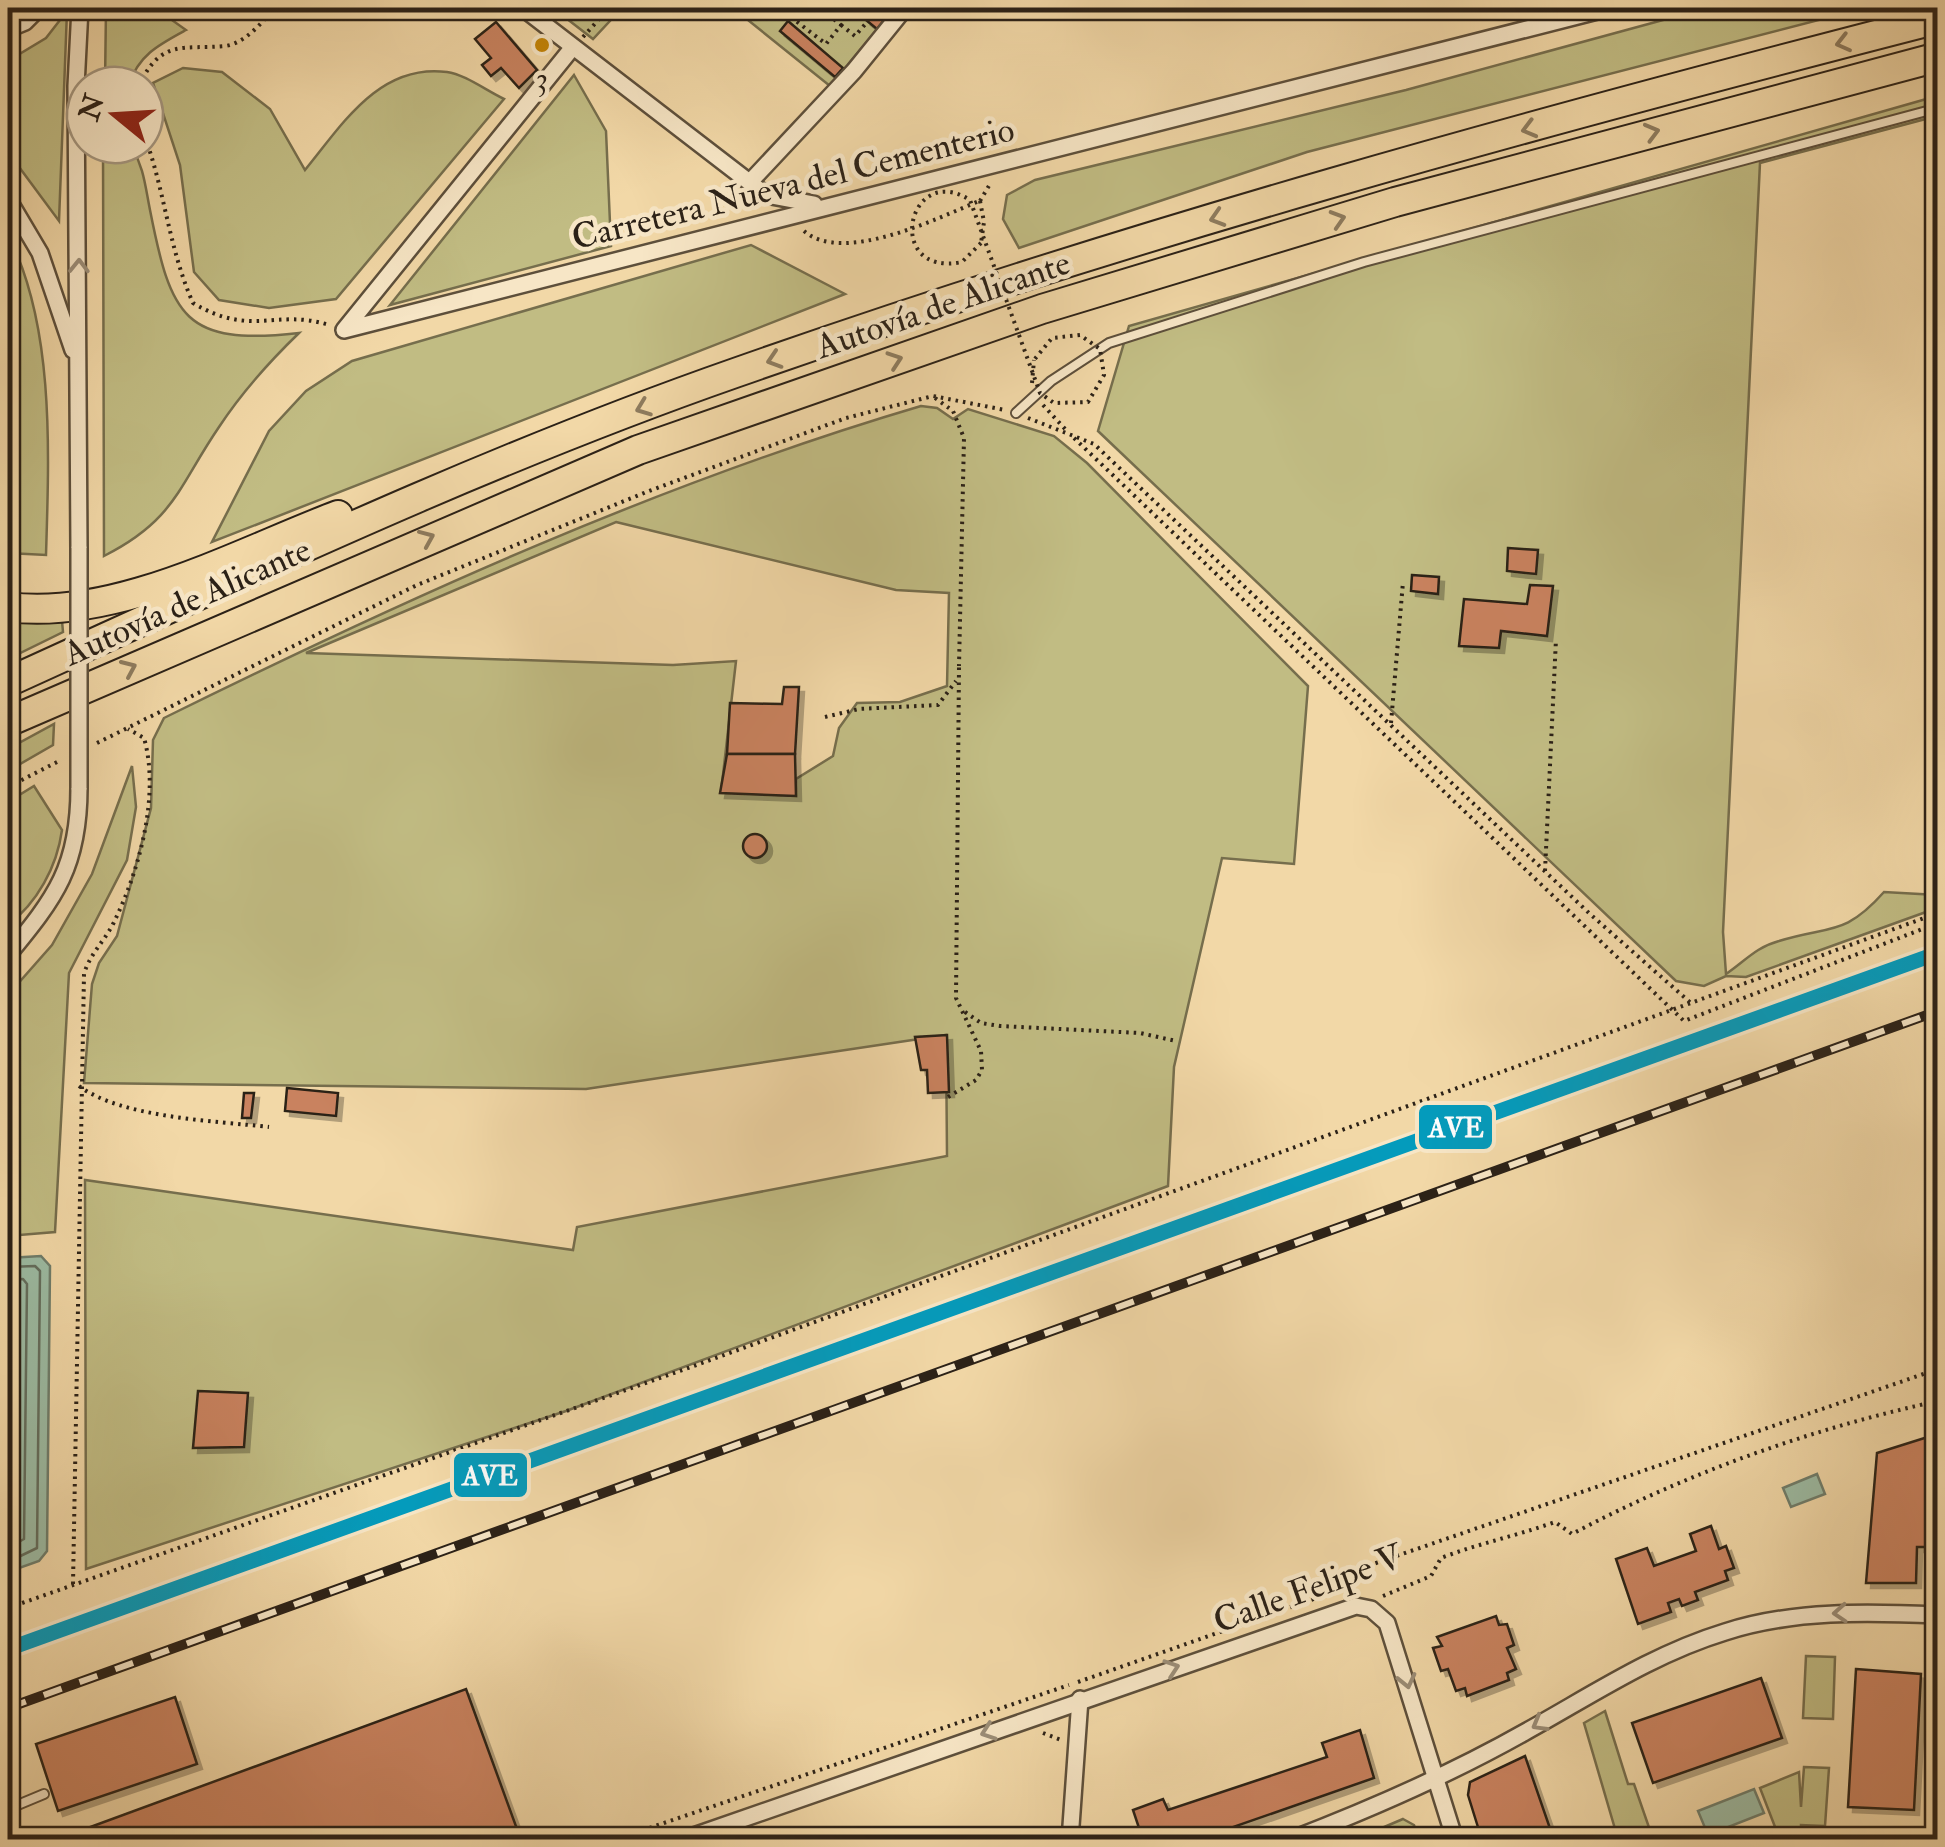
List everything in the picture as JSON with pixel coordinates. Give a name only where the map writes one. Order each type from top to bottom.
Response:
[{"type":"highway","name":"Autovía de Alicante","points":[[8,682],[444,484],[734,373],[1018,280],[1409,162],[1938,19]]},
{"type":"highway","name":"Autovía de Alicante","points":[[8,722],[638,450],[1042,308],[1395,202],[1938,57]]},
{"type":"highway","points":[[8,607],[34,610],[103,603],[374,501],[444,484]]},
{"type":"street","points":[[8,29],[25,22],[39,8]]},
{"type":"street","points":[[8,955],[39,920],[65,878],[75,848],[79,548],[76,86],[80,8]]},
{"type":"street","points":[[523,8],[750,182],[784,202],[822,207]]},
{"type":"street","points":[[750,182],[854,71],[906,8]]},
{"type":"street","name":"Carretera Nueva del Cementerio","points":[[344,330],[1609,8]]},
{"type":"street","points":[[344,330],[573,48]]},
{"type":"street","points":[[8,198],[40,253],[77,364]]},
{"type":"street","points":[[1356,1606],[1371,1609],[1386,1624],[1402,1662],[1454,1840]]},
{"type":"street","name":"Calle Felipe V","points":[[682,1840],[1356,1606]]},
{"type":"street","points":[[1290,1840],[1433,1778],[1525,1732],[1640,1666],[1728,1630],[1816,1614],[1938,1614]]},
{"type":"street","points":[[1070,1840],[1080,1699]]},
{"type":"lane","points":[[1016,413],[1052,381],[1110,344],[1364,262],[1938,108]]},
{"type":"lane","points":[[8,1809],[44,1794]]},
{"type":"path","points":[[154,65],[162,54],[192,44],[228,46],[252,32],[274,8]]},
{"type":"path","points":[[573,48],[609,8]]},
{"type":"path","points":[[778,8],[826,44],[841,25]]},
{"type":"path","points":[[820,8],[855,36],[868,21]]},
{"type":"path","points":[[154,165],[176,262],[194,303],[240,324],[312,320],[344,330]]},
{"type":"path","points":[[796,213],[806,235],[842,242],[894,235],[980,200],[984,222],[981,243],[962,262],[935,262],[920,254],[911,234],[916,208],[933,194],[946,191],[970,200],[1040,393],[1054,404],[1088,402],[1104,374],[1100,349],[1080,335],[1052,338],[1034,360]]},
{"type":"path","points":[[933,396],[953,411],[964,438],[956,998],[982,1051],[982,1070],[976,1080],[948,1097]]},
{"type":"path","points":[[94,745],[417,585],[828,424],[933,396],[1016,413],[1094,444],[1692,1005]]},
{"type":"path","points":[[1071,435],[1684,1020],[1938,924]]},
{"type":"path","points":[[1391,724],[1403,582]]},
{"type":"path","points":[[1545,871],[1556,639]]},
{"type":"path","points":[[824,718],[860,709],[938,705],[950,694],[958,666]]},
{"type":"path","points":[[72,1585],[78,1086],[84,974],[116,918],[147,811],[148,754],[144,738],[128,728]]},
{"type":"path","points":[[8,788],[76,753]]},
{"type":"path","points":[[8,1608],[1675,1012],[1938,913]]},
{"type":"path","points":[[956,998],[966,1014],[982,1023],[1140,1034],[1176,1041]]},
{"type":"path","points":[[78,1086],[94,1098],[175,1116],[269,1127]]},
{"type":"path","points":[[614,1840],[1325,1595],[1353,1571],[1938,1368]]},
{"type":"path","name":"Calle Felipe V","points":[[1356,1606],[1431,1576],[1442,1558],[1489,1540],[1502,1542],[1555,1522],[1572,1534],[1654,1490],[1717,1467],[1795,1439],[1938,1402]]},
{"type":"path","points":[[1031,1716],[1040,1732],[1061,1738],[1060,1755]]},
{"type":"shaded area","points":[[106,8],[155,8],[186,30],[159,46],[139,65],[105,65]]},
{"type":"shaded area","points":[[553,8],[622,8],[593,39]]},
{"type":"shaded area","points":[[733,8],[895,8],[830,86]]},
{"type":"shaded area","points":[[1707,8],[1865,8],[1307,152],[1019,248],[1003,219],[1007,195],[1035,180],[1406,90]]},
{"type":"shaded area","points":[[67,11],[59,221],[8,152],[8,61],[46,38]]},
{"type":"shaded area","points":[[183,68],[222,72],[270,109],[305,170],[364,101],[401,77],[423,72],[454,73],[504,99],[336,299],[269,308],[219,300],[194,272],[180,165],[165,119],[165,77]]},
{"type":"shaded area","points":[[574,75],[606,131],[611,246],[390,305]]},
{"type":"shaded area","points":[[1937,96],[1937,116],[1760,163],[1723,932],[1726,974],[1771,944],[1847,923],[1884,892],[1937,895],[1937,908],[1746,977],[1726,976],[1704,986],[1676,981],[1098,431],[1129,326]]},
{"type":"shaded area","points":[[103,165],[140,165],[166,276],[189,316],[207,328],[230,334],[299,333],[237,402],[161,515],[128,543],[104,556]]},
{"type":"shaded area","points":[[8,235],[34,309],[46,391],[46,555],[8,553]]},
{"type":"shaded area","points":[[751,245],[845,294],[212,542],[269,431],[306,391],[352,361]]},
{"type":"shaded area","points":[[921,406],[937,408],[953,419],[968,409],[1054,436],[1087,463],[1308,686],[1294,864],[1222,858],[1174,1067],[1168,1186],[566,1411],[86,1569],[85,1180],[573,1250],[577,1227],[947,1156],[946,1035],[586,1089],[84,1083],[92,984],[99,963],[117,936],[151,808],[153,740],[164,718],[348,629],[536,546],[727,470]],"holes":[[[616,522],[896,590],[949,593],[947,686],[900,702],[857,703],[839,728],[833,756],[796,779],[796,796],[721,792],[736,661],[673,665],[306,653]]]},
{"type":"shaded area","points":[[8,619],[62,621],[63,632],[8,659]]},
{"type":"shaded area","points":[[54,724],[53,745],[8,771],[8,749]]},
{"type":"shaded area","points":[[132,766],[136,807],[127,860],[69,973],[55,1232],[8,1236],[8,995],[52,945],[92,874]]},
{"type":"shaded area","points":[[34,786],[62,830],[50,871],[37,895],[8,925],[8,802]]},
{"type":"shaded area","points":[[1806,1656],[1835,1657],[1833,1719],[1803,1718]]},
{"type":"shaded area","points":[[1605,1711],[1628,1784],[1634,1784],[1653,1839],[1618,1839],[1584,1723]]},
{"type":"shaded area","points":[[1804,1767],[1829,1768],[1825,1826],[1801,1825],[1801,1835],[1777,1832],[1760,1788],[1799,1772],[1801,1807]]},
{"type":"shaded area","points":[[1403,1819],[1414,1825],[1419,1839],[1356,1839]]},
{"type":"water","points":[[41,1256],[50,1266],[47,1551],[39,1561],[8,1572],[8,1258]]},
{"type":"water","points":[[1817,1474],[1825,1494],[1791,1507],[1783,1488]]},
{"type":"water","points":[[1754,1789],[1764,1813],[1708,1835],[1698,1811]]},
{"type":"building","points":[[876,8],[894,8],[877,29],[866,20]]},
{"type":"building","points":[[788,21],[843,68],[835,77],[780,31]]},
{"type":"building","points":[[496,22],[537,70],[519,88],[501,68],[491,76],[482,65],[491,58],[475,39]]},
{"type":"building","points":[[1508,548],[1538,550],[1536,574],[1507,571]]},
{"type":"building","points":[[1412,575],[1439,577],[1438,594],[1411,591]]},
{"type":"building","points":[[1530,585],[1553,586],[1547,636],[1501,631],[1499,648],[1459,646],[1464,599],[1527,604]]},
{"type":"building","points":[[784,687],[799,687],[795,754],[727,754],[730,703],[782,704]]},
{"type":"building","points":[[727,754],[795,754],[796,796],[720,793]]},
{"type":"building","points":[[755,834],[767,846],[755,858],[743,846]]},
{"type":"building","points":[[947,1035],[949,1092],[928,1093],[927,1070],[921,1070],[915,1037]]},
{"type":"building","points":[[287,1088],[338,1093],[336,1116],[285,1111]]},
{"type":"building","points":[[244,1093],[254,1093],[251,1118],[242,1118]]},
{"type":"building","points":[[198,1391],[248,1393],[244,1447],[193,1448]]},
{"type":"building","points":[[1934,1435],[1928,1547],[1917,1547],[1916,1583],[1866,1583],[1877,1453]]},
{"type":"building","points":[[1711,1526],[1719,1549],[1726,1546],[1734,1568],[1725,1571],[1728,1580],[1695,1592],[1698,1600],[1682,1606],[1679,1599],[1668,1603],[1671,1612],[1638,1624],[1616,1559],[1647,1548],[1654,1566],[1696,1551],[1690,1534]]},
{"type":"building","points":[[1496,1616],[1499,1625],[1507,1624],[1514,1645],[1507,1648],[1516,1669],[1507,1673],[1509,1680],[1467,1696],[1465,1688],[1456,1691],[1448,1669],[1441,1671],[1433,1648],[1442,1646],[1437,1637]]},
{"type":"building","points":[[1856,1669],[1921,1674],[1914,1810],[1848,1807]]},
{"type":"building","points":[[1761,1678],[1782,1738],[1653,1783],[1632,1723]]},
{"type":"building","points":[[466,1689],[521,1840],[55,1840]]},
{"type":"building","points":[[175,1697],[197,1764],[58,1811],[36,1744]]},
{"type":"building","points":[[1360,1730],[1374,1778],[1196,1840],[1143,1840],[1133,1810],[1163,1799],[1168,1810],[1327,1757],[1322,1743]]},
{"type":"building","points":[[1525,1756],[1554,1840],[1482,1840],[1468,1795],[1470,1782]]},
{"type":"railway","points":[[8,1708],[1938,1011]]},
{"type":"transit line","name":"AVE","points":[[8,1649],[1938,953]]},
{"type":"place","name":"3","points":[[542,45]]}]
